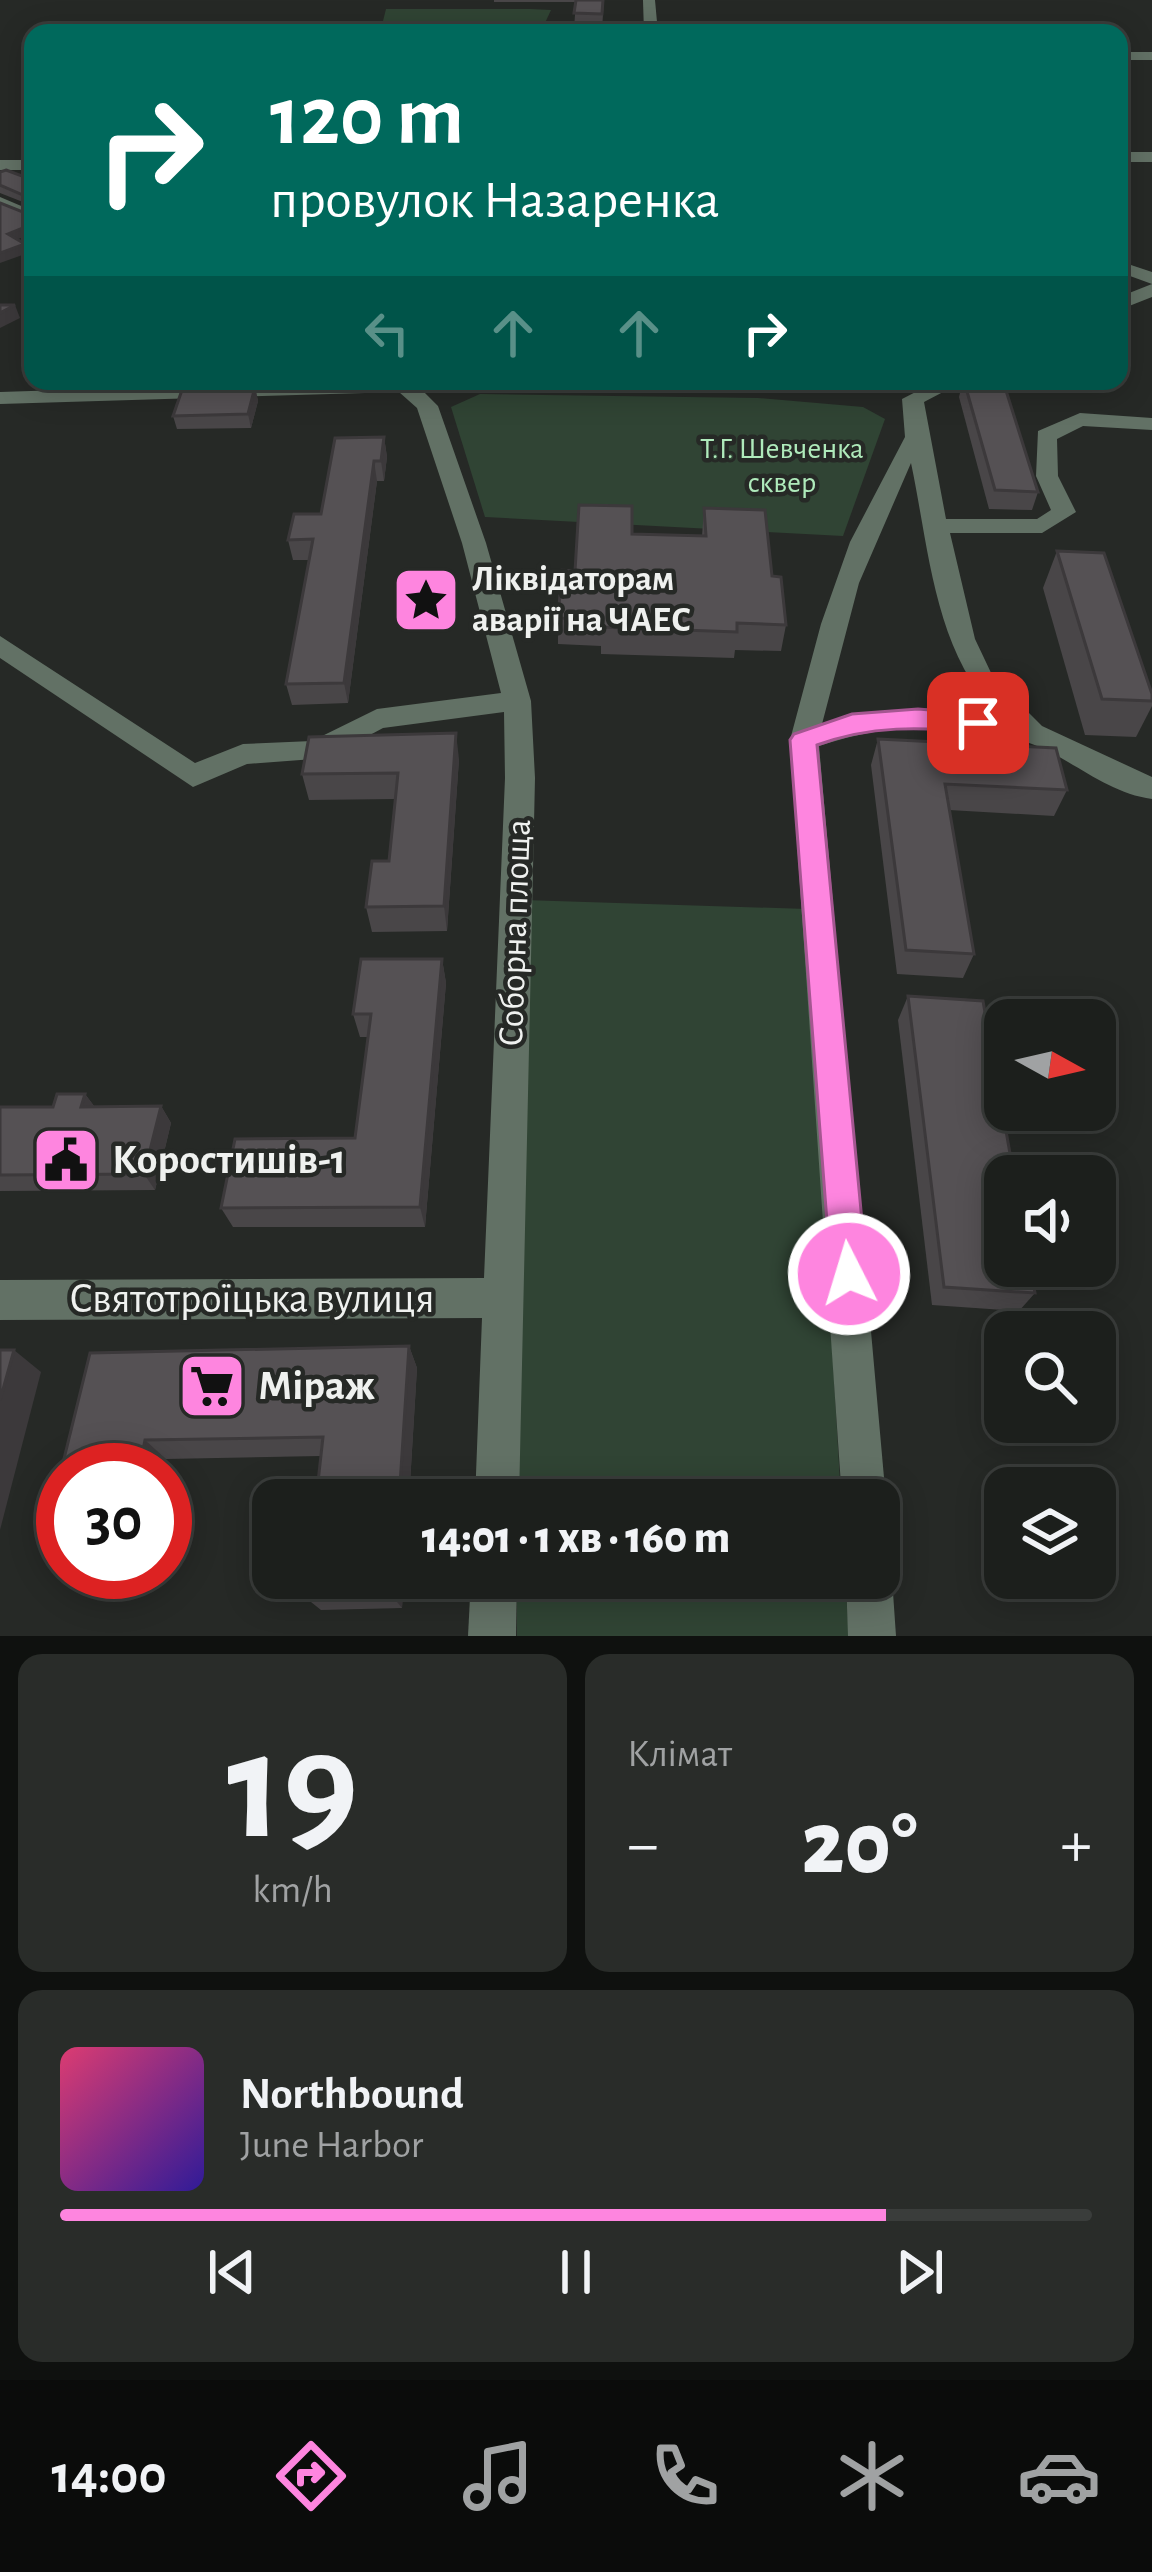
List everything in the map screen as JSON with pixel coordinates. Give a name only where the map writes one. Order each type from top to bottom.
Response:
[{"type":"street","points":[[0,398],[205,390]]},
{"type":"street","name":"Соборна площа","points":[[416,390],[427,406],[468,524],[517,700],[520,778],[498,1479]]},
{"type":"street","points":[[934,390],[913,399],[916,437],[962,639],[982,682],[1032,733],[1136,786],[1152,788]]},
{"type":"street","points":[[937,526],[1042,526],[1064,512],[1047,476],[1046,436],[1080,419],[1152,424]]},
{"type":"street","points":[[862,1479],[803,740],[815,687],[860,554],[894,468],[916,437]]},
{"type":"street","points":[[0,645],[193,776],[243,754],[317,751],[377,718],[517,700]]},
{"type":"street","points":[[803,740],[852,723],[918,718],[1032,733]]},
{"type":"street","name":"Святотроїцька вулиця","points":[[0,1300],[505,1298]]},
{"type":"street","points":[[492,1636],[493,1599]]},
{"type":"street","points":[[869,1599],[872,1636]]},
{"type":"green space","points":[[386,9],[551,10],[545,23],[382,24]]},
{"type":"green space","name":"Т.Г. Шевченка сквер","points":[[480,394],[758,398],[863,407],[885,419],[843,536],[485,517],[451,407]]},
{"type":"green space","points":[[524,900],[807,909],[840,1479],[518,1479]]},
{"type":"green space","points":[[517,1599],[846,1599],[849,1636],[517,1636]]},
{"type":"building","points":[[576,0],[603,0],[602,14],[574,13]]},
{"type":"building","points":[[0,172],[24,177],[24,196],[0,185]]},
{"type":"building","points":[[0,203],[24,212],[24,228],[8,234],[24,244],[0,253]]},
{"type":"building","points":[[182,390],[254,390],[248,414],[173,416]]},
{"type":"building","points":[[967,390],[1006,390],[1038,492],[995,490]]},
{"type":"building","points":[[384,437],[381,461],[374,461],[344,683],[286,684],[313,539],[288,540],[294,514],[321,514],[335,438]]},
{"type":"building","points":[[579,505],[632,506],[632,534],[706,536],[704,508],[765,510],[772,576],[781,577],[786,625],[737,623],[737,632],[601,627],[602,619],[558,618],[562,570],[575,571]]},
{"type":"building","points":[[1057,551],[1104,553],[1152,701],[1102,699]]},
{"type":"building","points":[[456,733],[444,906],[366,907],[372,861],[389,861],[398,773],[302,774],[309,737]]},
{"type":"building","points":[[878,739],[1056,748],[1067,790],[945,784],[974,954],[906,950]]},
{"type":"building","points":[[361,959],[442,959],[420,1207],[221,1208],[235,1139],[355,1138],[371,1014],[353,1014]]},
{"type":"building","points":[[908,996],[983,1001],[984,1131],[1006,1131],[1010,1155],[984,1155],[984,1287],[1034,1287],[1035,1293],[944,1287]]},
{"type":"building","points":[[57,1094],[85,1094],[81,1107],[161,1106],[144,1174],[0,1175],[0,1107],[53,1107]]},
{"type":"building","points":[[409,1346],[400,1479],[318,1479],[323,1437],[68,1443],[90,1353]]},
{"type":"building","points":[[0,1350],[14,1350],[0,1400]]},
{"type":"place","name":"Ліквідаторам аварії на ЧАЕС","points":[[426,600]]},
{"type":"place","name":"Коростишів-1","points":[[66,1160]]},
{"type":"place","name":"Міраж","points":[[212,1386]]},
{"type":"route","points":[[849,1274],[803,740],[852,723],[918,718],[978,723]]}]
